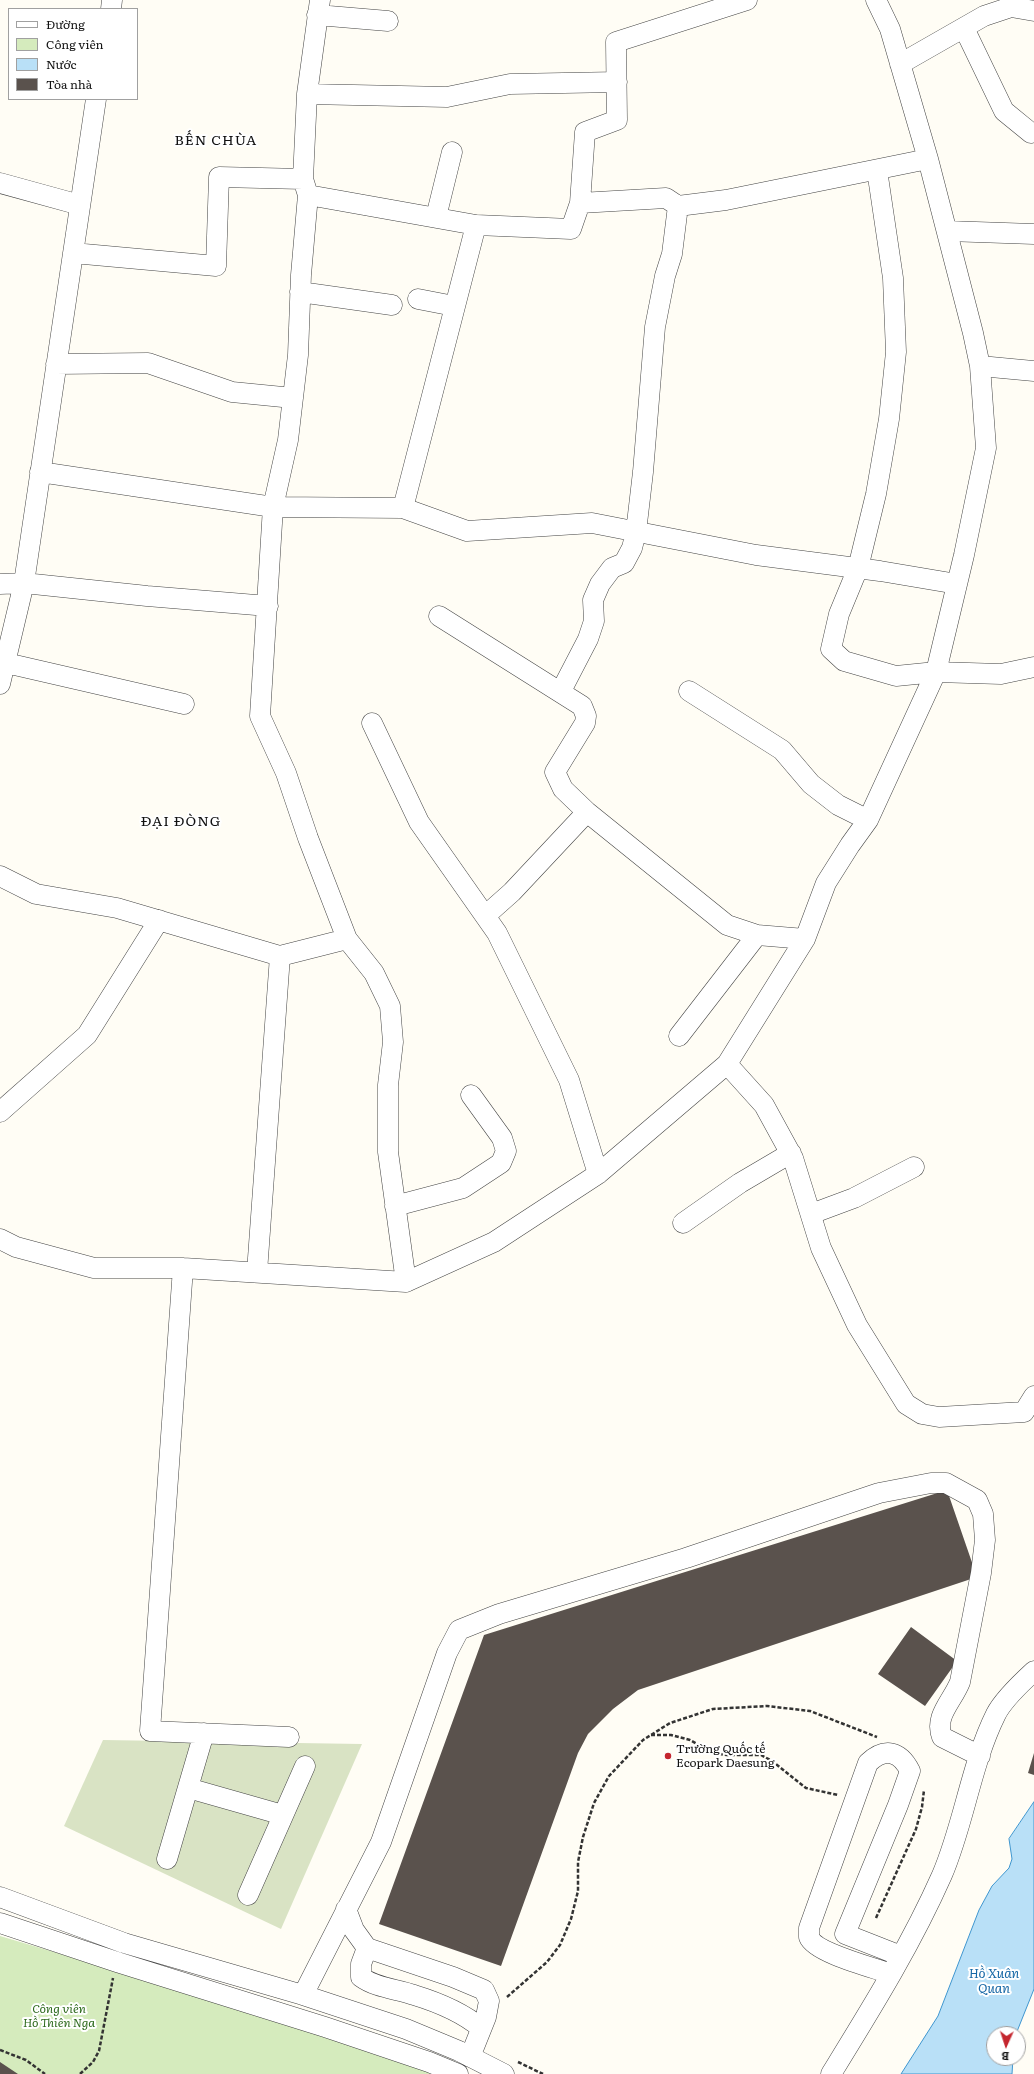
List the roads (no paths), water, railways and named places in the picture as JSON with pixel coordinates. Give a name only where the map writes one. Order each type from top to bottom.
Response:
[{"type":"street","points":[[73,253],[216,266],[219,177],[306,187],[476,225],[571,229],[580,203],[585,132],[618,120],[616,42],[747,0]]},
{"type":"street","points":[[0,1239],[16,1247],[94,1268],[183,1268],[406,1282],[494,1242],[598,1174],[727,1064],[805,939],[826,883],[868,820],[936,672],[952,583],[986,448],[980,366],[973,333],[928,159],[890,29],[876,0]]},
{"type":"street","points":[[900,64],[964,28],[984,8],[1011,7],[1034,11]]},
{"type":"street","points":[[388,21],[318,8],[307,94],[306,187],[298,355],[288,440],[273,507],[260,716],[286,773],[308,838],[347,939],[374,973],[390,1006],[393,1042],[388,1085],[388,1152],[406,1282]]},
{"type":"street","points":[[964,28],[1004,111],[1031,134]]},
{"type":"street","points":[[307,94],[447,96],[510,84],[617,82]]},
{"type":"street","points":[[0,684],[24,583],[96,100]]},
{"type":"street","points":[[436,217],[452,152]]},
{"type":"street","points":[[580,203],[666,198],[678,206],[726,200],[928,159]]},
{"type":"street","points":[[877,170],[893,278],[896,352],[889,419],[876,494],[858,568],[839,614],[831,649],[844,661],[896,676],[936,672],[1000,674],[1034,667]]},
{"type":"street","points":[[0,183],[80,205]]},
{"type":"street","points":[[561,691],[590,634],[594,621],[592,606],[595,595],[608,572],[624,563],[627,559],[636,532],[655,327],[665,276],[672,254],[678,206]]},
{"type":"street","points":[[403,508],[476,225]]},
{"type":"street","points":[[947,231],[1034,234]]},
{"type":"street","points":[[300,292],[392,305]]},
{"type":"street","points":[[418,299],[454,306]]},
{"type":"street","points":[[56,364],[148,363],[232,392],[293,398]]},
{"type":"street","points":[[980,366],[1034,371]]},
{"type":"street","points":[[40,472],[273,507],[403,508],[468,531],[592,523],[756,555],[880,571],[952,583]]},
{"type":"street","points":[[0,584],[24,583],[147,596],[268,606]]},
{"type":"street","points":[[439,616],[561,691],[582,706],[586,716],[582,728],[559,763],[555,776],[563,789],[587,812],[727,925],[757,935],[805,939]]},
{"type":"street","points":[[6,663],[184,704]]},
{"type":"street","points":[[689,691],[782,750],[811,784],[838,805],[868,820]]},
{"type":"street","points":[[372,723],[419,822],[497,933],[569,1080],[598,1174]]},
{"type":"street","points":[[484,916],[512,892],[587,812]]},
{"type":"street","points":[[0,876],[36,894],[116,908],[280,956],[347,939]]},
{"type":"street","points":[[0,1112],[88,1035],[159,920]]},
{"type":"street","points":[[679,1036],[757,935]]},
{"type":"street","points":[[257,1272],[280,956]]},
{"type":"street","points":[[727,1064],[764,1105],[791,1153],[821,1248],[858,1325],[906,1404],[922,1414],[939,1417],[1010,1414],[1024,1412],[1034,1396]]},
{"type":"street","points":[[395,1206],[463,1188],[501,1163],[506,1151],[502,1138],[471,1095]]},
{"type":"street","points":[[683,1223],[740,1183],[791,1153]]},
{"type":"street","points":[[810,1214],[854,1198],[914,1167]]},
{"type":"street","points":[[183,1268],[150,1731],[289,1737]]},
{"type":"street","points":[[303,1995],[381,1842],[447,1653],[459,1630],[499,1614],[686,1558],[878,1493],[931,1483],[946,1483],[977,1500],[983,1514],[984,1540],[981,1573],[965,1659],[955,1694],[940,1719],[939,1728],[942,1737],[980,1756]]},
{"type":"street","points":[[830,2074],[874,2005],[901,1956],[942,1874],[957,1835],[980,1756],[996,1713],[1022,1682],[1034,1671]]},
{"type":"street","points":[[167,1859],[204,1733]]},
{"type":"street","points":[[891,1974],[817,1946],[810,1938],[809,1928],[868,1763],[876,1755],[889,1752],[900,1756],[910,1772],[907,1783],[845,1934],[901,1956]]},
{"type":"street","points":[[248,1895],[305,1766]]},
{"type":"street","points":[[188,1788],[284,1815]]},
{"type":"street","points":[[0,1897],[124,1942],[303,1995],[406,2029],[465,2054],[504,2074]]},
{"type":"street","points":[[0,1923],[117,1962],[325,2027],[454,2071],[481,2028],[489,2001],[484,1990],[453,1977],[367,1948],[354,1930],[346,1909]]},
{"type":"street","points":[[117,1962],[124,1942]]},
{"type":"street","points":[[367,1948],[361,1964],[361,1977],[369,1982],[416,1995],[471,2020],[481,2028]]},
{"type":"water","name":"Hồ Xuân Quan","points":[[1034,1802],[1034,1989],[1019,2026],[986,2026],[986,2066],[1012,2066],[1012,2074],[901,2074],[938,2016],[979,1910],[992,1886],[1009,1868],[1012,1859],[1009,1839]]},
{"type":"place","name":"Trường Quốc tế Ecopark Daesung","points":[[668,1756]]},
{"type":"district","name":"BẾN CHÙA","points":[[216,141]]},
{"type":"district","name":"ĐẠI ĐÒNG","points":[[181,822]]},
{"type":"park label","name":"Công viên Hồ Thiên Nga","points":[[59,2016]]}]
